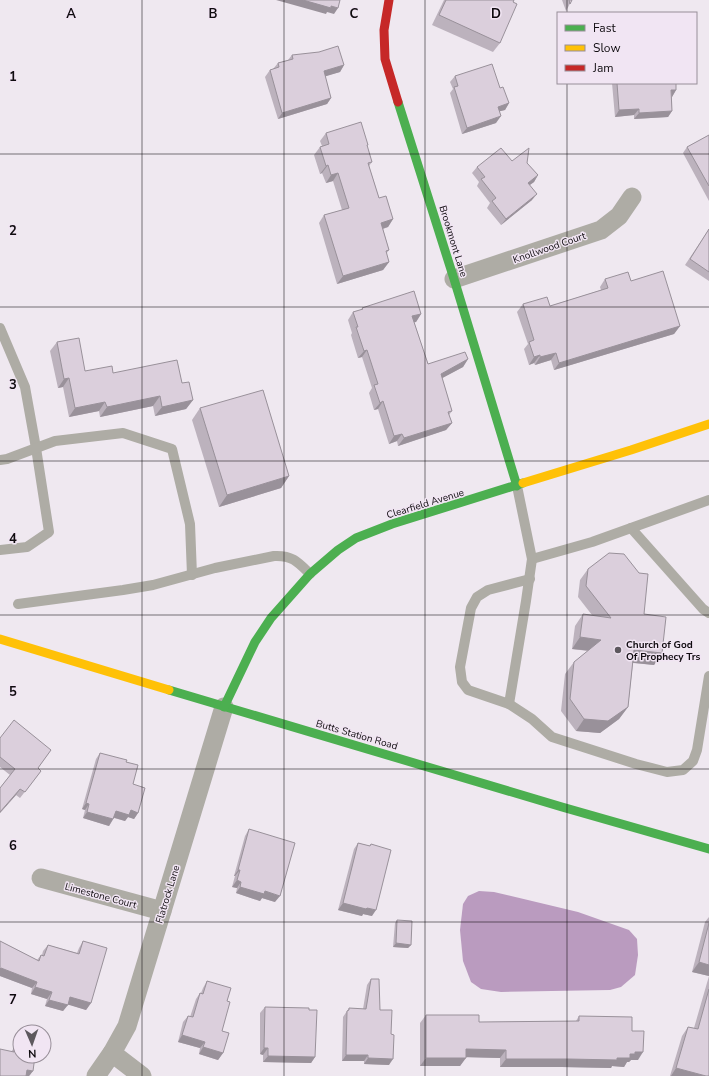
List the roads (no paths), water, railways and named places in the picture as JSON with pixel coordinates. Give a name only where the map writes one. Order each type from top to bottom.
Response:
[{"type":"street","name":"Brookmont Lane","points":[[389,0],[384,30],[385,59],[517,486]]},
{"type":"street","name":"Knollwood Court","points":[[454,279],[601,230],[619,216],[632,198]]},
{"type":"street","name":"Clearfield Avenue","points":[[224,707],[255,642],[271,618],[310,574],[338,550],[356,538],[392,524],[708,427]]},
{"type":"street","name":"Butts Station Road","points":[[0,639],[224,707],[709,849]]},
{"type":"street","name":"Flatrock Lane","points":[[96,1076],[112,1053],[127,1026],[224,707]]},
{"type":"street","name":"Limestone Court","points":[[41,878],[162,911]]},
{"type":"street","points":[[112,1053],[142,1076]]},
{"type":"lane","points":[[0,328],[25,387],[49,532],[27,547],[0,550]]},
{"type":"lane","points":[[0,460],[7,459],[55,441],[123,433],[172,449],[190,524],[192,574]]},
{"type":"lane","points":[[509,704],[532,559],[517,486]]},
{"type":"lane","points":[[532,559],[592,542],[709,500]]},
{"type":"lane","points":[[631,528],[709,614]]},
{"type":"lane","points":[[18,604],[153,585],[215,568],[261,558],[282,556],[295,559],[310,574]]},
{"type":"lane","points":[[530,579],[488,590],[477,597],[471,608],[460,667],[462,682],[468,690],[509,704],[532,719],[552,737],[655,769],[667,772],[683,770],[692,761],[697,750],[709,676]]},
{"type":"place","name":"Church of God Of Prophecy Trs","points":[[618,650]]}]
